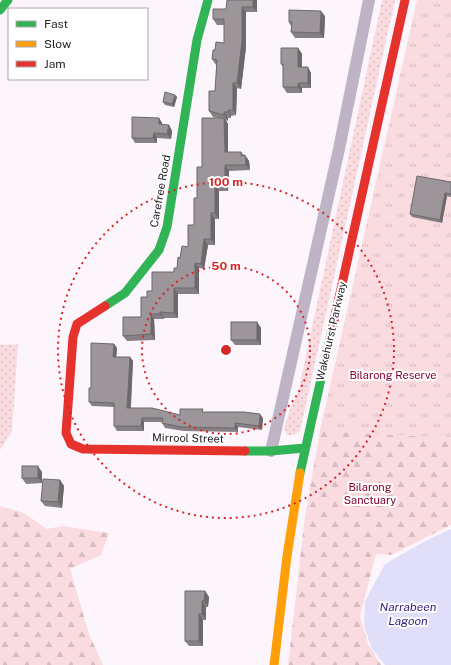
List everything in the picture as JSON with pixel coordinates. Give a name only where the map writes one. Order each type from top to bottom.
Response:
[{"type":"street","points":[[0,10],[8,0]]},
{"type":"street","name":"Carefree Road","points":[[71,444],[66,433],[73,337],[77,324],[125,293],[159,250],[167,227],[197,40],[208,0]]},
{"type":"street","points":[[270,450],[339,149],[369,0]]},
{"type":"street","name":"Wakehurst Parkway","points":[[274,665],[293,509],[305,448],[405,0]]},
{"type":"street","name":"Mirrool Street","points":[[71,444],[83,449],[270,450],[305,448]]},
{"type":"green space","points":[[382,0],[395,0],[300,431],[294,435],[287,435],[284,428],[292,404],[298,393]]},
{"type":"green space","name":"Bilarong Reserve","points":[[417,0],[451,0],[451,438],[320,431]]},
{"type":"green space","name":"Bilarong Sanctuary","points":[[369,217],[332,431],[451,438],[451,525],[391,555],[376,554],[360,616],[368,644],[381,665],[288,665],[305,516],[320,431]]},
{"type":"green space","points":[[18,344],[12,431],[0,450],[0,345]]},
{"type":"green space","points":[[0,506],[24,513],[47,529],[62,526],[109,533],[101,555],[70,569],[89,634],[103,665],[0,665]]},
{"type":"water","name":"Narrabeen Lagoon","points":[[451,529],[451,665],[385,665],[372,649],[364,626],[365,601],[385,564],[425,541]]},
{"type":"building","points":[[227,0],[253,0],[253,7],[242,7],[242,41],[237,83],[233,83],[233,110],[224,112],[224,115],[209,111],[209,91],[215,91],[217,60],[212,59],[213,50],[215,50],[216,42],[224,43],[224,19],[213,19],[213,9],[226,9]]},
{"type":"building","points":[[289,10],[321,11],[320,33],[291,32],[292,22],[289,22]]},
{"type":"building","points":[[281,48],[298,48],[298,67],[308,67],[308,83],[298,83],[298,87],[283,87]]},
{"type":"building","points":[[165,92],[175,95],[172,104],[163,102]]},
{"type":"building","points":[[132,117],[159,118],[159,124],[169,125],[167,134],[154,133],[153,138],[132,138]]},
{"type":"building","points":[[202,118],[224,118],[225,152],[241,152],[241,156],[245,155],[246,165],[225,165],[225,185],[215,185],[215,213],[211,213],[211,239],[204,239],[201,264],[195,263],[195,288],[174,288],[174,313],[160,312],[160,314],[151,314],[151,334],[123,336],[123,317],[141,317],[141,297],[147,297],[147,291],[152,291],[152,272],[174,272],[174,268],[177,268],[178,257],[180,258],[182,246],[188,247],[188,225],[194,225],[194,198],[197,198],[197,167],[202,167]]},
{"type":"building","points":[[417,176],[451,182],[451,194],[445,193],[440,220],[410,214]]},
{"type":"building","points":[[231,322],[257,322],[257,340],[231,340]]},
{"type":"building","points":[[91,343],[114,344],[113,357],[130,357],[127,408],[152,408],[180,415],[180,409],[203,409],[202,412],[244,412],[260,414],[259,426],[235,423],[235,428],[181,427],[162,423],[163,418],[142,418],[141,426],[114,426],[114,403],[89,402],[89,388],[91,388]]},
{"type":"building","points":[[22,466],[38,466],[38,478],[22,478]]},
{"type":"building","points":[[43,479],[60,480],[58,502],[41,501]]},
{"type":"building","points":[[185,591],[205,591],[204,601],[202,601],[202,614],[199,614],[199,641],[185,641]]},
{"type":"traffic: fast","points":[[0,10],[8,0]]},
{"type":"traffic: fast","points":[[105,306],[125,293],[159,250],[167,227],[197,40],[208,0]]},
{"type":"traffic: fast","points":[[300,473],[333,325]]},
{"type":"traffic: fast","points":[[245,451],[271,451],[305,448]]},
{"type":"traffic: slow","points":[[274,665],[287,556],[300,473]]},
{"type":"traffic: jam","points":[[333,325],[405,0]]},
{"type":"traffic: jam","points":[[105,306],[77,324],[73,337],[66,433],[71,444],[83,449],[245,451]]}]
